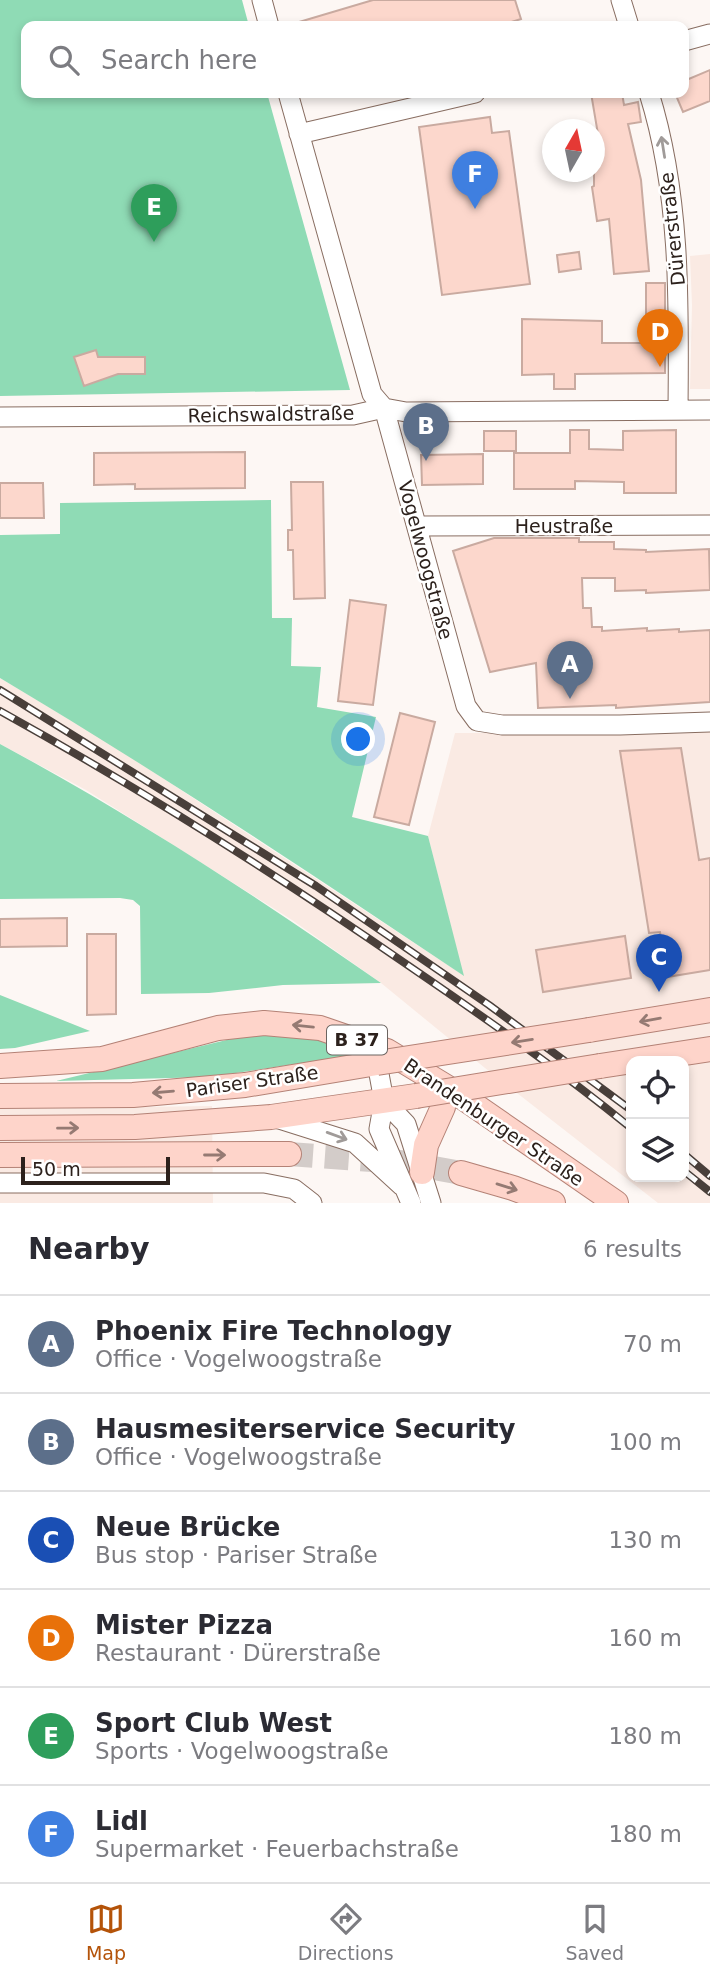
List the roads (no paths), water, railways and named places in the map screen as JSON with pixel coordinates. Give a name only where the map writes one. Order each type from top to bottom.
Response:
[{"type":"main road","name":"Pariser Straße","points":[[0,1096],[146,1094],[245,1084],[710,1010]]},
{"type":"main road","name":"Brandenburger Straße","points":[[0,1066],[102,1059],[218,1028],[264,1023],[320,1028],[387,1051],[458,1094],[615,1203]]},
{"type":"main road","name":"Pariser Straße","points":[[0,1128],[135,1127],[271,1117],[710,1049]]},
{"type":"main road","points":[[412,1187],[428,1138],[443,1107],[469,1087]]},
{"type":"main road","points":[[0,1155],[289,1154]]},
{"type":"main road","name":"Brandenburger Straße","points":[[461,1173],[553,1203]]},
{"type":"street","points":[[261,0],[267,21]]},
{"type":"street","points":[[621,0],[627,21]]},
{"type":"street","points":[[689,40],[710,34]]},
{"type":"street","name":"Vogelwoogstraße","points":[[289,98],[372,394],[384,408],[466,706],[477,721],[502,725],[710,722]]},
{"type":"street","points":[[299,134],[454,98]]},
{"type":"street","name":"Dürerstraße","points":[[651,98],[660,128],[672,204],[679,302],[678,410]]},
{"type":"street","name":"Reichswaldstraße","points":[[0,417],[353,415],[384,408],[406,412],[710,410]]},
{"type":"street","name":"Heustraße","points":[[417,526],[710,525]]},
{"type":"street","points":[[377,1063],[384,1101],[379,1129],[412,1187]]},
{"type":"street","points":[[271,1117],[355,1143],[431,1203]]},
{"type":"street","points":[[0,1183],[264,1183],[294,1189],[312,1203]]},
{"type":"tunnel","points":[[289,1154],[400,1162],[461,1173]]},
{"type":"railway","points":[[0,690],[316,886],[489,1005],[626,1106]]},
{"type":"railway","points":[[0,711],[208,833],[309,898],[494,1025],[626,1124]]},
{"type":"railway","points":[[689,1158],[710,1176]]},
{"type":"railway","points":[[689,1175],[710,1192]]},
{"type":"place","name":"Lidl","points":[[475,209]]},
{"type":"place","name":"Sport Club West","points":[[154,242]]},
{"type":"place","name":"Mister Pizza","points":[[660,367]]},
{"type":"place","name":"Hausmesiterservice Security","points":[[426,461]]},
{"type":"place","name":"Phoenix Fire Technology","points":[[570,699]]},
{"type":"place","name":"Neue Brücke","points":[[659,992]]}]
